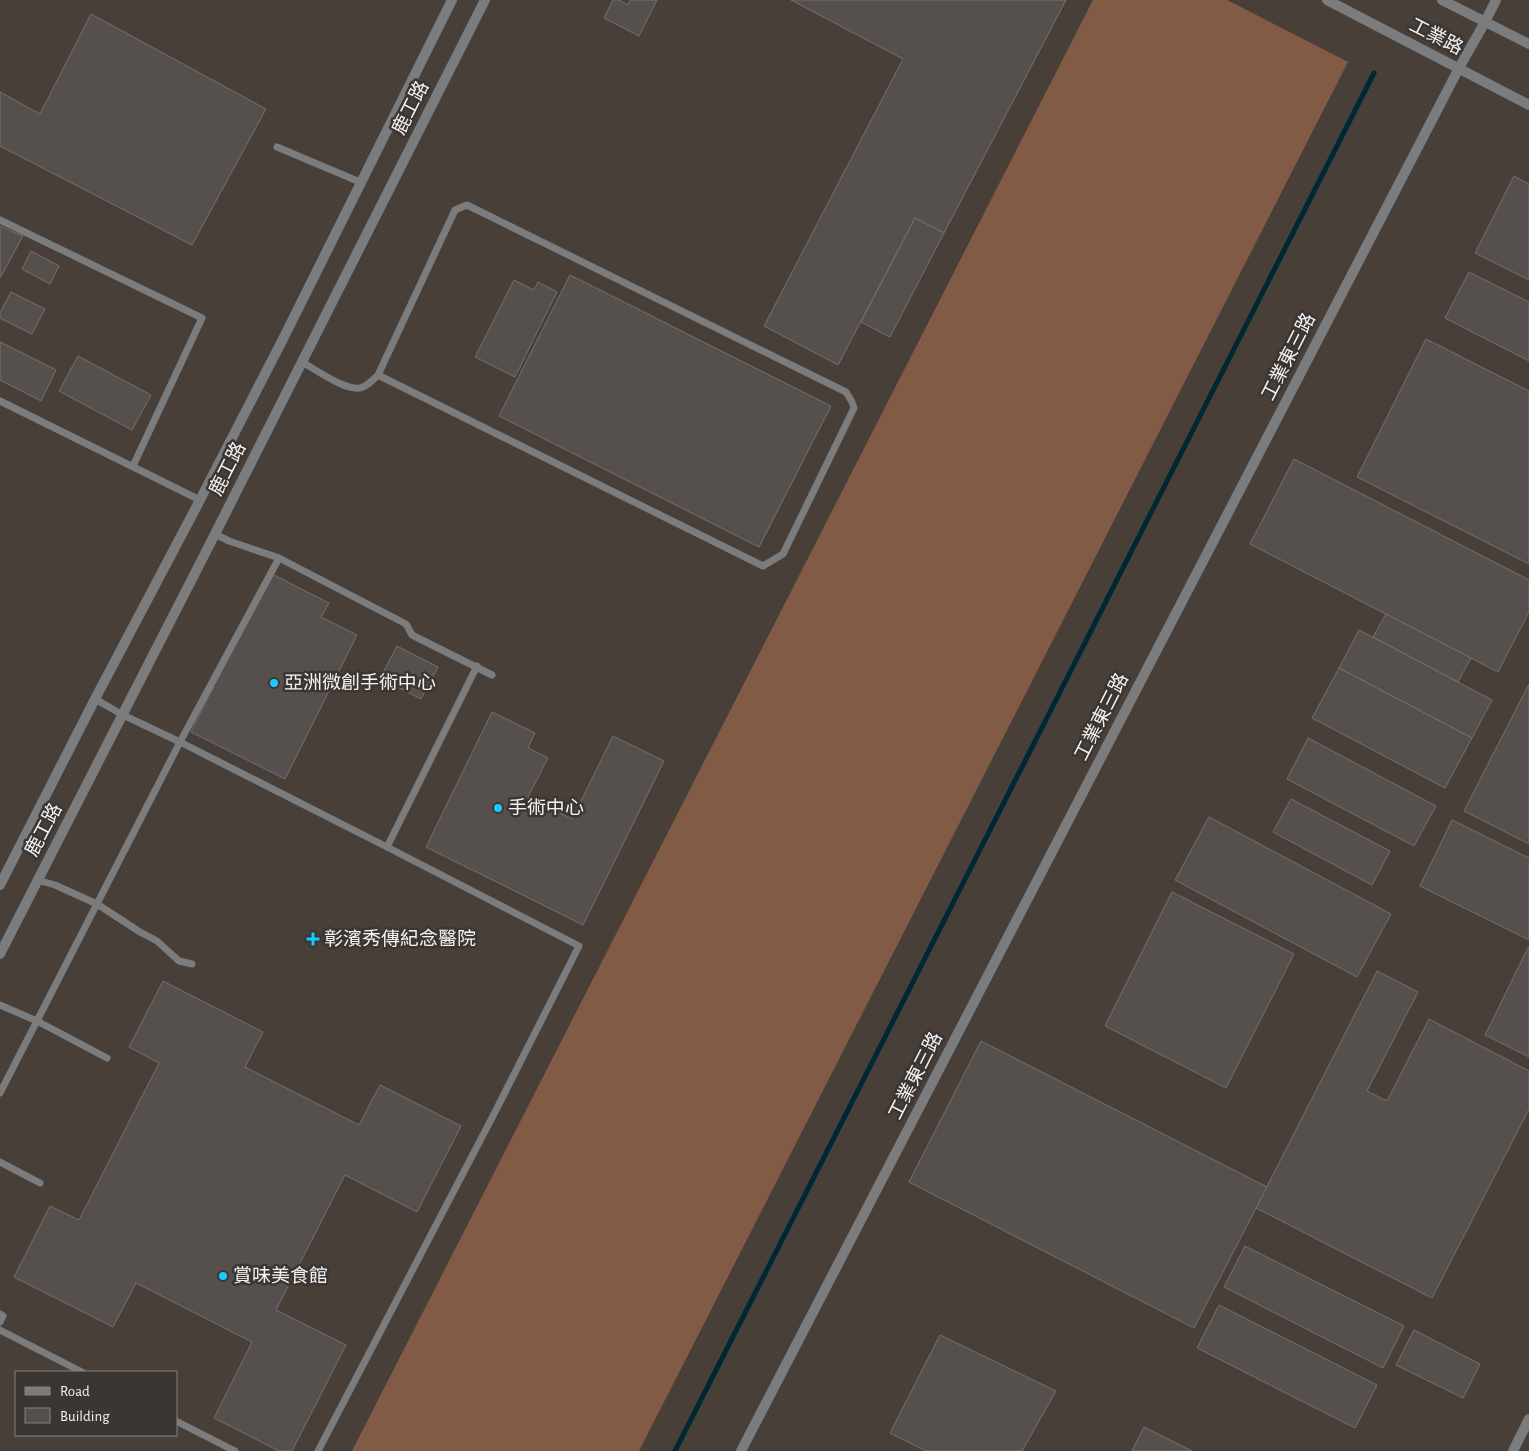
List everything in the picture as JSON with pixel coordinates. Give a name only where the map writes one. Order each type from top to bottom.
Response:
[{"type":"street","name":"鹿工路","points":[[0,885],[95,698],[284,337],[452,0]]},
{"type":"street","name":"鹿工路","points":[[0,954],[486,0]]},
{"type":"street","name":"工業路","points":[[1327,0],[1529,105]]},
{"type":"street","name":"工業路","points":[[1442,0],[1529,44]]},
{"type":"street","name":"工業東三路","points":[[741,1451],[1458,68],[1496,0]]},
{"type":"street","points":[[1513,1451],[1529,1419]]},
{"type":"lane","points":[[277,147],[360,182]]},
{"type":"lane","points":[[302,362],[343,385],[357,389],[364,387],[378,375],[455,210],[467,205],[846,392],[854,408],[783,554],[763,566],[378,375]]},
{"type":"lane","points":[[0,220],[202,318],[133,466]]},
{"type":"lane","points":[[0,401],[200,500]]},
{"type":"lane","points":[[215,534],[229,541],[279,558],[406,624],[412,635],[492,675]]},
{"type":"lane","points":[[0,1093],[180,742],[279,558]]},
{"type":"lane","points":[[387,847],[477,666]]},
{"type":"lane","points":[[95,698],[123,715],[180,742],[579,946],[494,1114],[318,1451]]},
{"type":"lane","points":[[37,880],[55,885],[97,904],[157,941],[179,961],[192,964]]},
{"type":"lane","points":[[0,1005],[37,1021],[107,1058]]},
{"type":"lane","points":[[0,1162],[40,1183]]},
{"type":"lane","points":[[0,1314],[3,1316],[0,1322]]},
{"type":"lane","points":[[0,1330],[80,1371]]},
{"type":"lane","points":[[178,1422],[235,1451]]},
{"type":"shaded area","points":[[0,0],[1529,0],[1529,1451],[0,1451]]},
{"type":"shaded area","points":[[1093,0],[1227,0],[1348,62],[639,1451],[352,1451]]},
{"type":"building","points":[[613,0],[619,0],[628,5],[630,0],[657,0],[639,36],[604,18]]},
{"type":"building","points":[[791,0],[1066,0],[944,233],[915,218],[838,365],[764,326],[903,59]]},
{"type":"building","points":[[91,14],[266,109],[192,245],[0,146],[0,92],[40,114]]},
{"type":"building","points":[[1514,176],[1529,184],[1529,280],[1475,253]]},
{"type":"building","points":[[915,218],[944,233],[890,337],[861,322]]},
{"type":"building","points":[[0,226],[23,236],[0,278]]},
{"type":"building","points":[[31,251],[59,266],[50,284],[22,269]]},
{"type":"building","points":[[1469,272],[1529,302],[1529,361],[1445,318]]},
{"type":"building","points":[[570,275],[831,406],[759,547],[499,416]]},
{"type":"building","points":[[514,280],[534,290],[538,282],[557,292],[515,377],[475,357]]},
{"type":"building","points":[[11,292],[45,309],[32,334],[0,318],[0,313]]},
{"type":"building","points":[[1426,339],[1529,391],[1529,564],[1357,477]]},
{"type":"building","points":[[0,342],[56,370],[41,401],[0,380]]},
{"type":"building","points":[[78,356],[151,395],[132,430],[59,391]]},
{"type":"building","points":[[1294,459],[1529,580],[1529,612],[1498,672],[1250,544]]},
{"type":"building","name":"亞洲微創手術中心","points":[[270,573],[329,603],[321,617],[357,635],[285,779],[191,732]]},
{"type":"building","points":[[1386,614],[1471,658],[1458,682],[1373,637]]},
{"type":"building","points":[[1359,630],[1492,700],[1472,738],[1339,668]]},
{"type":"building","points":[[397,646],[438,667],[421,699],[380,678]]},
{"type":"building","points":[[1339,668],[1472,738],[1445,788],[1312,718]]},
{"type":"building","points":[[1529,684],[1529,844],[1464,811]]},
{"type":"building","name":"手術中心","points":[[492,712],[535,733],[528,748],[548,758],[528,797],[572,819],[613,736],[664,761],[583,925],[426,847]]},
{"type":"building","points":[[1308,738],[1436,806],[1414,846],[1287,779]]},
{"type":"building","points":[[1291,799],[1390,851],[1372,885],[1273,832]]},
{"type":"building","points":[[1209,817],[1391,914],[1357,977],[1175,880]]},
{"type":"building","points":[[1452,820],[1529,858],[1529,940],[1420,886]]},
{"type":"building","points":[[1172,892],[1294,954],[1226,1088],[1105,1026]]},
{"type":"building","points":[[1529,946],[1529,1057],[1485,1035]]},
{"type":"building","points":[[1377,971],[1418,992],[1367,1091],[1387,1101],[1429,1019],[1529,1071],[1529,1109],[1432,1298],[1256,1208]]},
{"type":"building","points":[[163,981],[263,1032],[245,1067],[359,1125],[380,1085],[461,1126],[417,1212],[345,1175],[276,1310],[346,1345],[292,1451],[279,1451],[214,1418],[252,1342],[136,1283],[113,1327],[14,1277],[50,1206],[79,1220],[159,1063],[129,1047]]},
{"type":"building","points":[[981,1041],[1267,1187],[1194,1328],[909,1182]]},
{"type":"building","points":[[1245,1246],[1404,1326],[1383,1368],[1224,1287]]},
{"type":"building","points":[[1219,1305],[1377,1385],[1355,1428],[1197,1348]]},
{"type":"building","points":[[1414,1330],[1480,1364],[1463,1398],[1396,1365]]},
{"type":"building","points":[[940,1335],[1056,1391],[1022,1451],[926,1451],[890,1433]]},
{"type":"building","points":[[1144,1427],[1192,1451],[1132,1451]]},
{"type":"waterway","points":[[675,1451],[1374,73]]},
{"type":"place","name":"亞洲微創手術中心","points":[[274,683]]},
{"type":"place","name":"手術中心","points":[[498,808]]},
{"type":"place","name":"彰濱秀傳紀念醫院","points":[[313,939]]},
{"type":"place","name":"賞味美食館","points":[[223,1276]]}]
